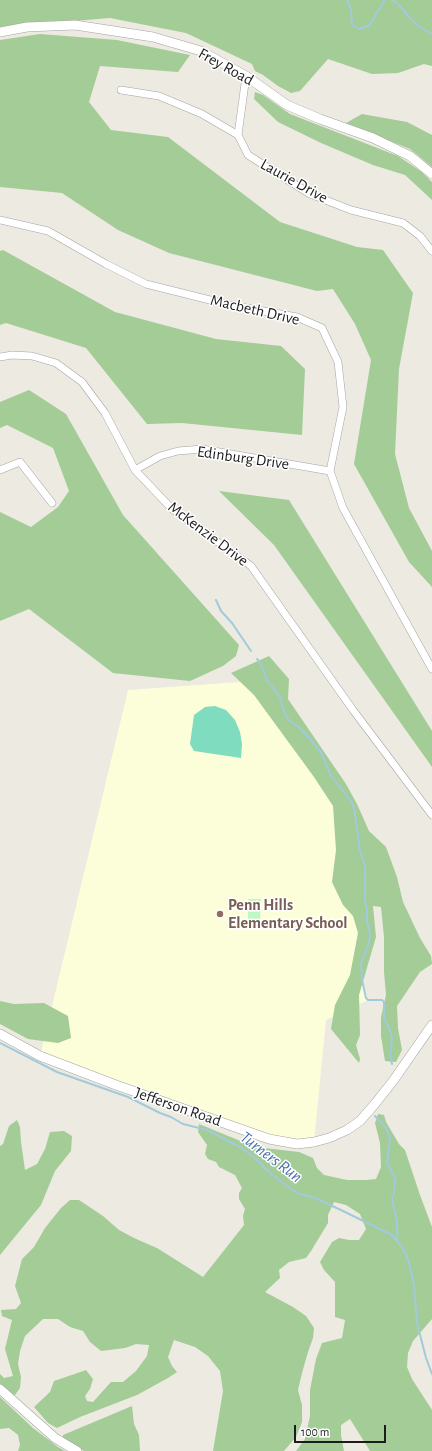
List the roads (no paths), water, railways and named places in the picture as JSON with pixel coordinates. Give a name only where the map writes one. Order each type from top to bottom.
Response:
[{"type":"street","name":"Frey Road","points":[[0,32],[27,27],[76,25],[153,37],[201,51],[246,76],[288,105],[320,119],[373,138],[410,156],[432,174]]},
{"type":"street","points":[[121,90],[159,96],[202,114],[238,135],[246,76]]},
{"type":"street","name":"Laurie Drive","points":[[238,135],[248,155],[310,194],[351,210],[403,222],[420,236],[432,251]]},
{"type":"street","name":"Macbeth Drive","points":[[0,220],[48,231],[106,264],[146,284],[230,305],[297,317],[322,328],[338,362],[344,407],[330,471]]},
{"type":"street","name":"McKenzie Drive","points":[[0,357],[12,355],[32,356],[56,363],[82,382],[105,413],[135,470],[172,508],[251,566],[353,710],[432,815]]},
{"type":"street","name":"Edinburg Drive","points":[[135,470],[160,456],[178,451],[202,449],[330,471]]},
{"type":"street","points":[[0,470],[20,462],[52,503]]},
{"type":"street","points":[[330,471],[343,508],[432,669]]},
{"type":"street","name":"Jefferson Road","points":[[0,1034],[40,1056],[116,1085],[269,1139],[297,1144],[330,1138],[347,1130],[360,1121],[389,1087],[432,1025]]},
{"type":"street","points":[[0,1389],[55,1438],[77,1451]]},
{"type":"waterway","points":[[347,0],[351,9],[352,25],[359,29],[368,26],[371,23],[385,0]]},
{"type":"waterway","points":[[392,0],[398,4],[420,27],[432,34]]},
{"type":"waterway","points":[[216,600],[221,611],[232,623],[251,651]]},
{"type":"waterway","points":[[257,659],[260,662],[267,680],[280,697],[284,712],[288,719],[301,729],[321,752],[331,776],[351,801],[354,808],[360,851],[365,866],[365,899],[367,922],[370,933],[369,943],[361,963],[362,980],[366,998],[368,1000],[382,1000],[384,1002],[384,1018],[390,1030],[392,1039],[390,1056],[392,1064]]},
{"type":"waterway","name":"Turners Run","points":[[0,1043],[57,1072],[128,1097],[183,1124],[207,1130],[242,1148],[271,1174],[297,1193],[315,1198],[392,1235],[406,1254],[409,1263],[414,1285],[417,1323],[426,1358],[432,1374]]},
{"type":"waterway","points":[[375,1116],[386,1128],[390,1137],[387,1163],[395,1178],[392,1199],[397,1222],[397,1240]]},
{"type":"place","name":"Penn Hills Elementary School","points":[[220,914]]}]
